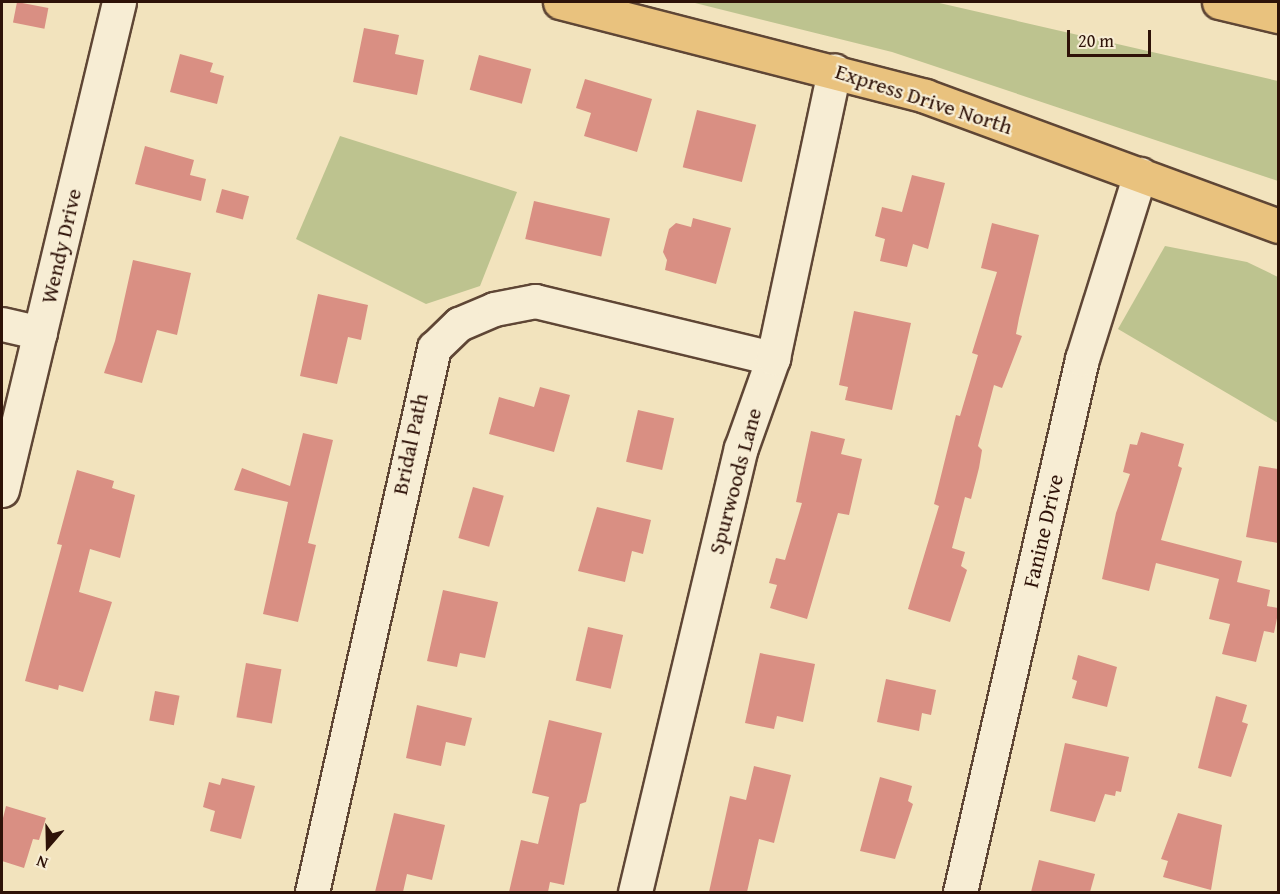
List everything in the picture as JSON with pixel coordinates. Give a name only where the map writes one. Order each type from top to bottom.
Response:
[{"type":"main road","name":"Express Drive North","points":[[560,2],[834,70],[945,103],[1278,226]]},
{"type":"main road","points":[[1219,2],[1278,16]]},
{"type":"street","name":"Wendy Drive","points":[[2,490],[119,2]]},
{"type":"street","name":"Spurwoods Lane","points":[[635,892],[741,448],[773,358],[834,70]]},
{"type":"street","name":"Fanine Drive","points":[[960,892],[1082,359],[1140,174]]},
{"type":"street","name":"Bridal Path","points":[[312,892],[434,348],[459,324],[494,309],[535,301],[773,358]]},
{"type":"street","points":[[2,324],[40,333]]},
{"type":"green space","points":[[691,2],[935,2],[1278,81],[1278,181],[892,52]]},
{"type":"green space","points":[[340,136],[517,192],[480,286],[426,304],[296,239]]},
{"type":"green space","points":[[1165,246],[1247,262],[1278,277],[1278,423],[1118,329]]},
{"type":"building","points":[[17,2],[48,8],[44,29],[13,23]]},
{"type":"building","points":[[364,28],[399,35],[395,54],[424,60],[417,95],[353,82]]},
{"type":"building","points":[[180,54],[213,63],[210,72],[224,76],[217,104],[170,92]]},
{"type":"building","points":[[479,55],[531,69],[522,104],[470,90]]},
{"type":"building","points":[[585,79],[652,99],[637,152],[584,136],[591,113],[576,108]]},
{"type":"building","points":[[697,110],[756,125],[742,182],[683,167]]},
{"type":"building","points":[[145,146],[194,160],[190,175],[206,179],[201,201],[135,184]]},
{"type":"building","points":[[912,175],[945,183],[928,249],[913,244],[907,267],[880,261],[885,239],[875,236],[882,207],[902,212]]},
{"type":"building","points":[[222,189],[249,196],[243,219],[216,212]]},
{"type":"building","points":[[534,201],[610,219],[601,257],[525,239]]},
{"type":"building","points":[[693,218],[731,228],[716,284],[665,270],[667,260],[663,252],[669,229],[676,223],[691,227]]},
{"type":"building","points":[[992,223],[1039,235],[1016,334],[1022,336],[1002,388],[994,385],[978,446],[982,450],[979,468],[971,499],[965,497],[952,548],[965,552],[961,566],[967,570],[950,622],[908,609],[939,506],[934,504],[956,415],[960,416],[978,355],[972,353],[997,272],[981,268]]},
{"type":"building","points":[[133,260],[191,273],[177,335],[157,330],[142,383],[104,373],[115,341]]},
{"type":"building","points":[[318,294],[368,305],[361,340],[348,337],[337,384],[300,376]]},
{"type":"building","points":[[854,311],[911,323],[892,410],[845,400],[848,387],[839,385]]},
{"type":"building","points":[[540,387],[570,395],[554,452],[489,434],[499,397],[534,407]]},
{"type":"building","points":[[638,410],[674,418],[662,470],[626,462]]},
{"type":"building","points":[[811,431],[845,439],[841,454],[862,459],[849,515],[838,513],[807,619],[770,608],[777,585],[769,583],[776,558],[785,560],[802,503],[796,502]]},
{"type":"building","points":[[1141,432],[1184,444],[1178,466],[1182,468],[1161,540],[1242,561],[1237,582],[1270,590],[1267,606],[1278,608],[1278,613],[1274,633],[1264,631],[1256,662],[1222,654],[1230,624],[1209,619],[1219,579],[1156,563],[1149,591],[1102,579],[1116,513],[1130,474],[1123,472],[1130,444],[1137,445]]},
{"type":"building","points":[[303,433],[333,440],[308,543],[316,545],[298,622],[263,614],[288,502],[234,490],[242,468],[290,486]]},
{"type":"building","points":[[1259,466],[1278,469],[1278,543],[1246,537]]},
{"type":"building","points":[[77,470],[114,481],[112,488],[135,495],[120,558],[90,549],[79,592],[112,602],[83,692],[59,685],[58,690],[25,681],[62,545],[57,544]]},
{"type":"building","points":[[473,487],[504,496],[489,547],[458,538]]},
{"type":"building","points":[[597,507],[651,520],[643,554],[632,551],[625,582],[578,571]]},
{"type":"building","points":[[443,590],[498,602],[485,658],[460,653],[457,667],[427,661]]},
{"type":"building","points":[[588,627],[623,635],[611,689],[576,681]]},
{"type":"building","points":[[760,653],[815,664],[803,722],[777,716],[774,729],[745,723]]},
{"type":"building","points":[[1078,655],[1117,667],[1107,707],[1072,698],[1077,681],[1072,679]]},
{"type":"building","points":[[246,663],[281,669],[272,723],[236,717]]},
{"type":"building","points":[[886,679],[936,690],[931,715],[922,713],[919,731],[877,722]]},
{"type":"building","points":[[155,691],[180,696],[174,725],[149,720]]},
{"type":"building","points":[[1216,696],[1247,705],[1242,722],[1248,724],[1231,777],[1198,768]]},
{"type":"building","points":[[417,705],[472,718],[465,746],[446,742],[441,766],[406,758]]},
{"type":"building","points":[[549,720],[602,733],[586,802],[580,804],[564,885],[550,882],[548,892],[509,892],[521,840],[538,844],[549,797],[532,793]]},
{"type":"building","points":[[1065,743],[1129,757],[1121,792],[1116,791],[1115,796],[1105,794],[1095,822],[1050,811]]},
{"type":"building","points":[[754,766],[791,775],[774,843],[759,839],[747,892],[709,892],[730,796],[746,800]]},
{"type":"building","points":[[880,777],[912,786],[908,801],[913,804],[895,859],[860,851]]},
{"type":"building","points":[[222,778],[255,786],[241,839],[210,831],[215,811],[203,807],[209,782],[220,785]]},
{"type":"building","points":[[6,806],[46,818],[39,840],[33,839],[24,868],[2,861],[2,822]]},
{"type":"building","points":[[394,813],[445,825],[432,880],[407,874],[403,892],[375,892]]},
{"type":"building","points":[[1178,813],[1222,825],[1211,890],[1163,877],[1168,861],[1161,859]]},
{"type":"building","points":[[1039,860],[1095,874],[1090,892],[1031,892]]}]
